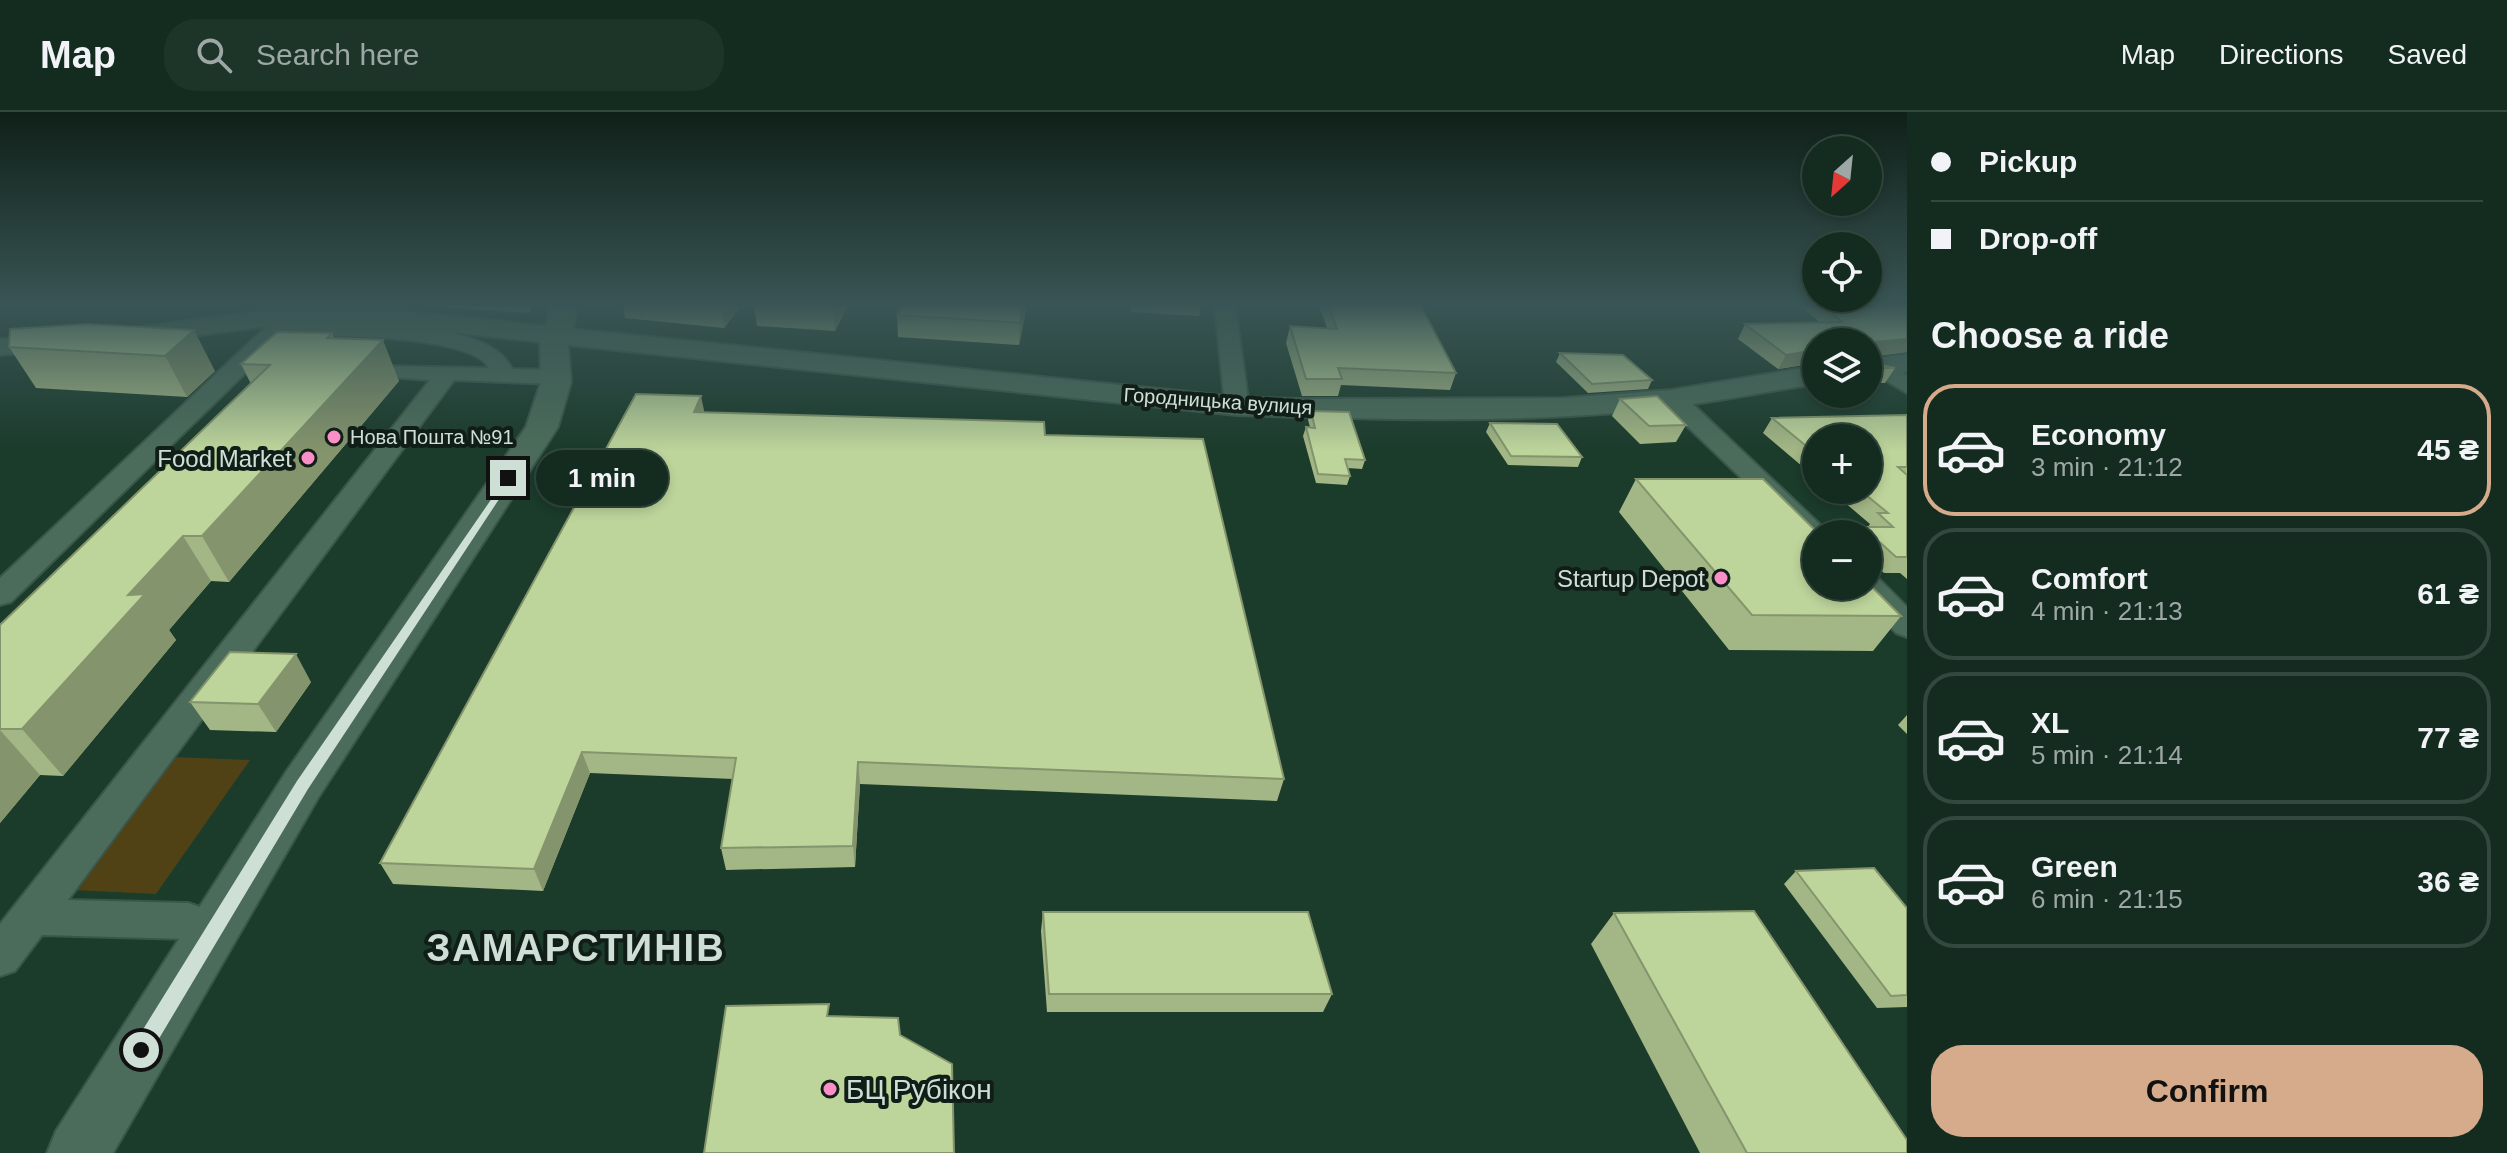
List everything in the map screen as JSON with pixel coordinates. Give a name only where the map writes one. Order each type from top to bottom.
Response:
[{"type":"street","points":[[0,595],[251,355]]},
{"type":"street","points":[[490,355],[497,359],[503,374]]},
{"type":"street","points":[[78,1153],[302,785],[542,427],[555,377],[557,355]]},
{"type":"street","name":"Городницька вулиця","points":[[832,355],[1237,406],[1480,409],[1673,399],[1802,377]]},
{"type":"street","points":[[1231,355],[1237,406]]},
{"type":"street","points":[[1884,366],[1907,386]]},
{"type":"street","points":[[383,371],[555,377]]},
{"type":"street","points":[[0,957],[448,372]]},
{"type":"street","points":[[1673,399],[1802,521]]},
{"type":"street","points":[[1882,600],[1907,626]]},
{"type":"street","points":[[31,917],[188,921]]},
{"type":"shaded area","points":[[172,757],[250,760],[156,894],[72,890]]},
{"type":"building","points":[[252,355],[370,355],[202,536],[183,536],[128,595],[145,594],[22,729],[0,729],[0,625],[270,365],[241,364]]},
{"type":"building","points":[[1299,355],[1446,355],[1456,373],[1338,368],[1342,379],[1306,379]]},
{"type":"building","points":[[1562,355],[1623,355],[1652,380],[1592,384]]},
{"type":"building","points":[[636,394],[701,396],[694,412],[1044,422],[1045,435],[1203,439],[1284,779],[858,762],[853,846],[721,848],[736,758],[582,752],[534,869],[380,863]]},
{"type":"building","points":[[1657,396],[1686,425],[1649,426],[1620,399]]},
{"type":"building","points":[[1311,411],[1349,412],[1365,460],[1345,459],[1350,476],[1318,474],[1306,427],[1315,428]]},
{"type":"building","points":[[1907,415],[1907,467],[1898,467],[1907,475],[1907,557],[1896,557],[1882,544],[1882,527],[1893,527],[1878,513],[1888,513],[1877,504],[1882,504],[1882,424],[1802,424],[1802,443],[1772,418]]},
{"type":"building","points":[[1490,423],[1557,424],[1582,457],[1511,456]]},
{"type":"building","points":[[1636,479],[1763,479],[1805,520],[1802,520],[1802,600],[1882,600],[1882,597],[1901,616],[1752,615]]},
{"type":"building","points":[[230,652],[296,654],[258,704],[190,702]]},
{"type":"building","points":[[1874,868],[1907,908],[1907,995],[1891,996],[1796,871]]},
{"type":"building","points":[[1754,911],[1907,1140],[1907,1153],[1747,1153],[1614,913]]},
{"type":"building","points":[[1043,912],[1308,912],[1332,994],[1049,994]]},
{"type":"building","name":"БЦ Рубікон","points":[[829,1004],[827,1016],[898,1018],[900,1035],[952,1064],[954,1153],[704,1153],[726,1006]]},
{"type":"place","name":"Нова Пошта №91","points":[[334,437]]},
{"type":"place","name":"Food Market","points":[[308,458]]},
{"type":"place","name":"Startup Depot","points":[[1721,578]]},
{"type":"place","name":"БЦ Рубікон","points":[[830,1089]]},
{"type":"district","name":"ЗАМАРСТИНІВ","points":[[576,948]]},
{"type":"route","points":[[141,1050],[302,785],[508,478]]}]
